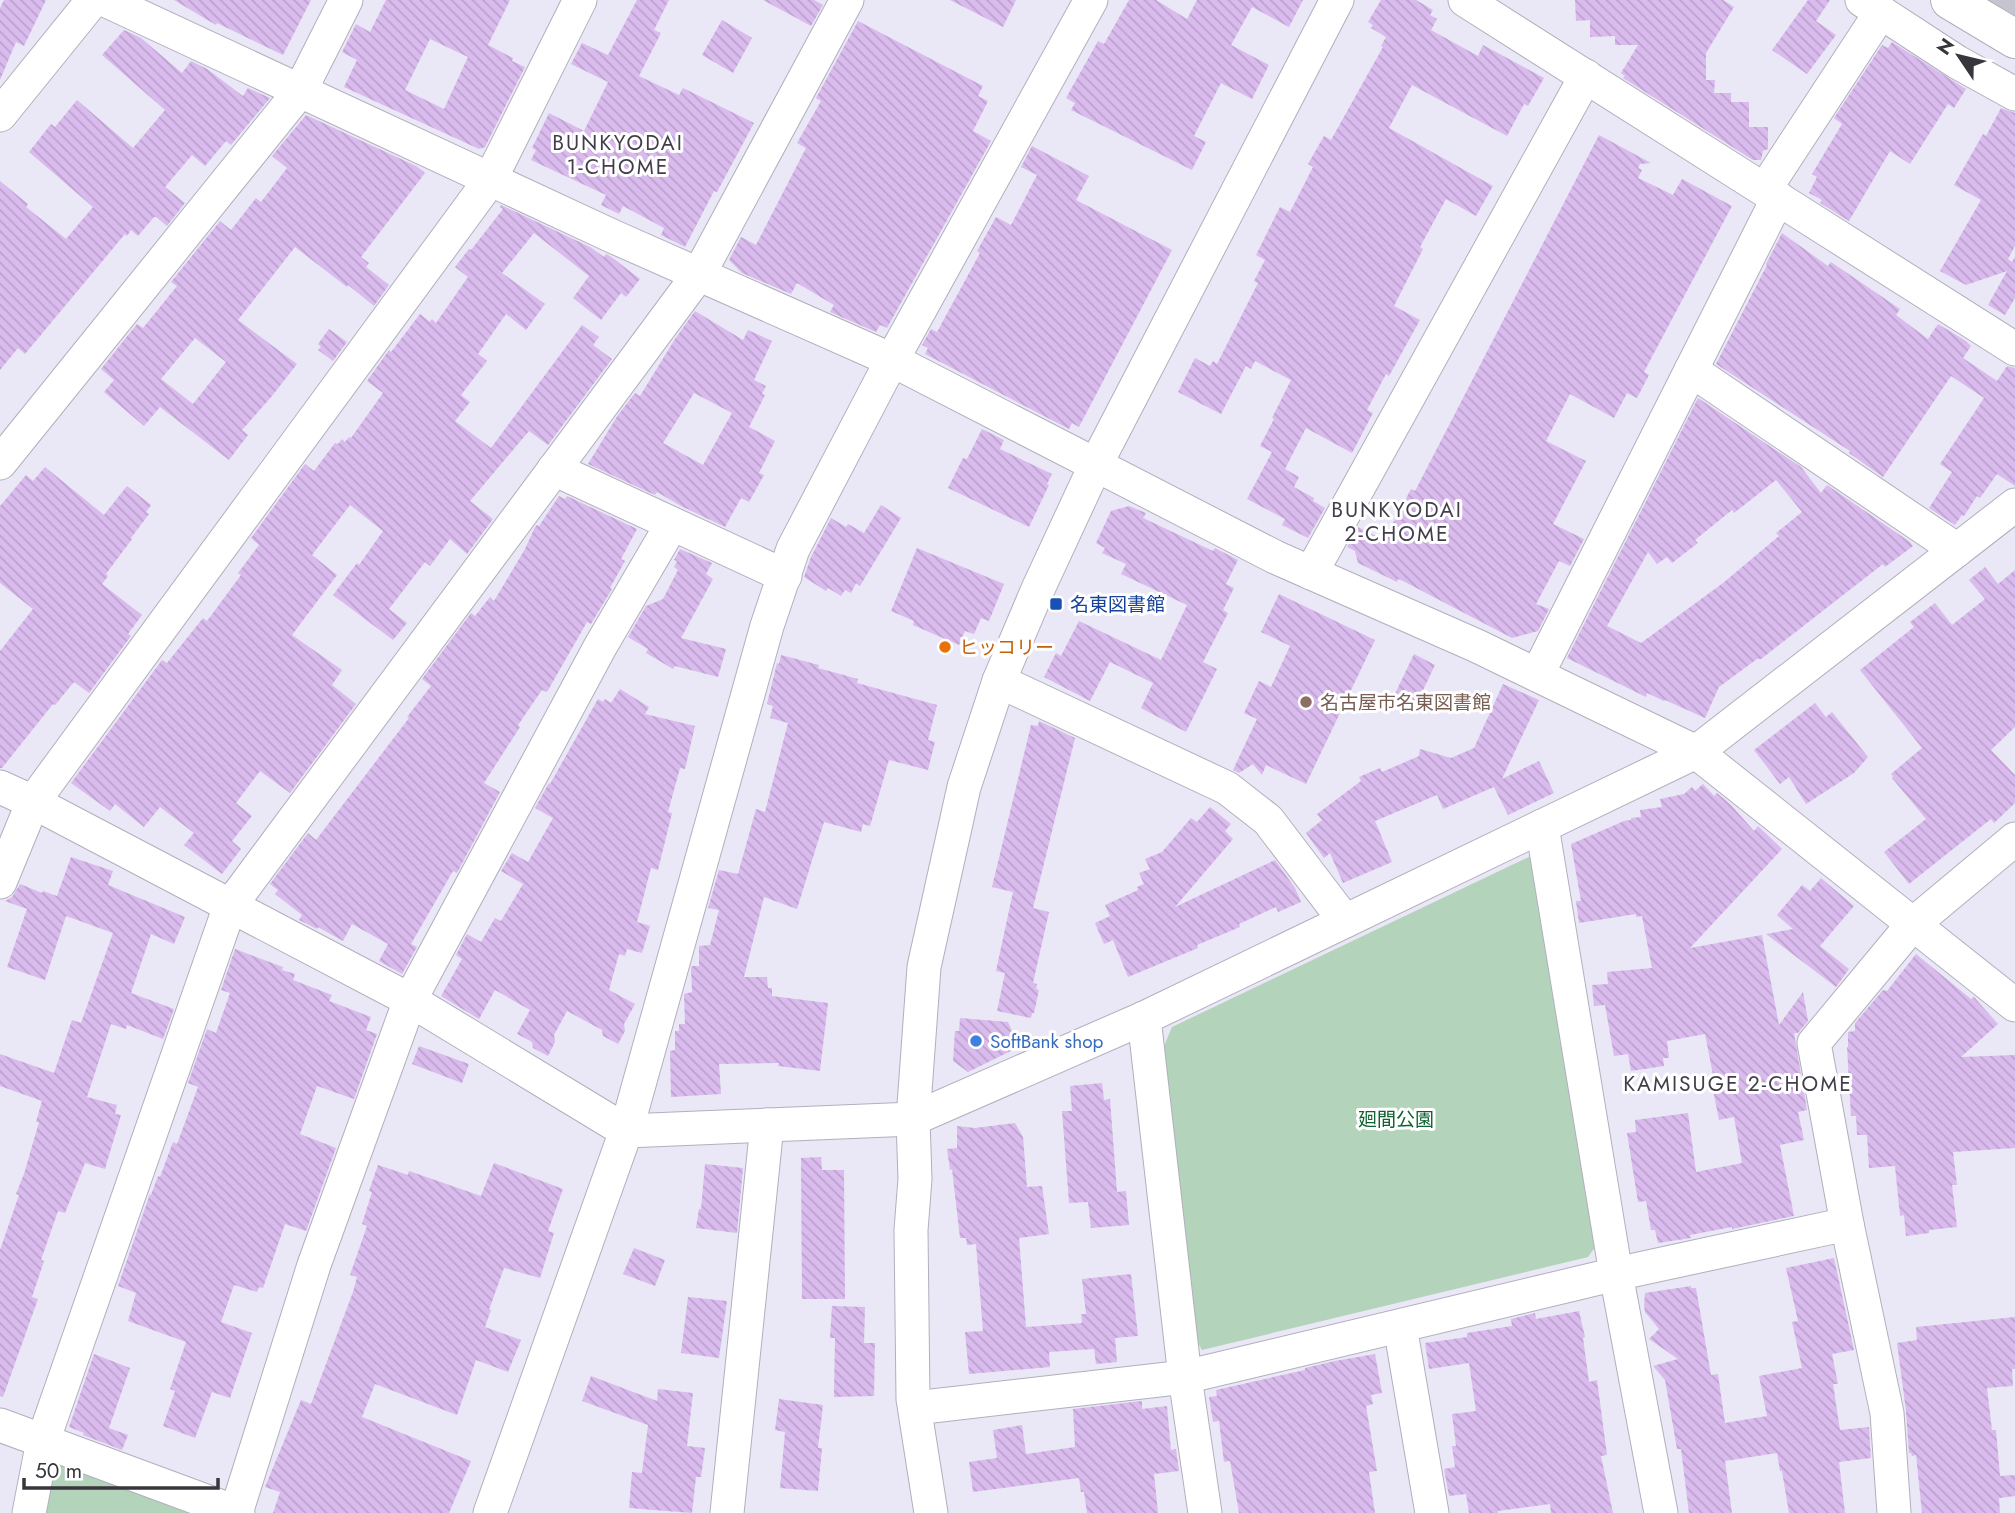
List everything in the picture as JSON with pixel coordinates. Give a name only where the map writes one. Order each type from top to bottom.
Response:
[{"type":"highway","points":[[1950,0],[2015,39]]},
{"type":"street","points":[[0,115],[93,0]]},
{"type":"street","points":[[105,0],[490,180],[892,360],[1275,556],[1477,646],[1696,752],[2015,1006]]},
{"type":"street","points":[[0,463],[300,91],[346,0]]},
{"type":"street","points":[[0,882],[33,802],[490,180],[580,0]]},
{"type":"street","points":[[29,1513],[43,1441],[230,906],[699,274],[846,0]]},
{"type":"street","points":[[490,1513],[626,1131],[764,639],[793,549],[892,360],[1091,0]]},
{"type":"street","points":[[931,1513],[915,1408],[911,1230],[915,1179],[913,1119],[924,967],[964,788],[999,681],[1096,464],[1337,0]]},
{"type":"street","points":[[1465,0],[2015,348]]},
{"type":"street","points":[[1537,675],[1691,370],[1771,194],[1871,6],[1957,62],[2015,94]]},
{"type":"street","points":[[1311,573],[1586,76]]},
{"type":"street","points":[[1691,370],[1957,550]]},
{"type":"street","points":[[554,469],[785,576]]},
{"type":"street","points":[[0,787],[410,1000],[626,1131],[913,1119],[1144,1018],[1696,752],[2015,505]]},
{"type":"street","points":[[0,1425],[237,1513],[314,1265],[410,1000],[600,646],[672,524]]},
{"type":"street","points":[[999,681],[1227,788],[1268,820],[1345,921]]},
{"type":"street","points":[[1542,826],[1616,1274],[1661,1513]]},
{"type":"street","points":[[1894,1513],[1887,1413],[1847,1224],[1814,1043],[1912,925],[2015,839]]},
{"type":"street","points":[[1144,1018],[1185,1377],[1205,1513]]},
{"type":"street","points":[[727,1513],[767,1125]]},
{"type":"street","points":[[915,1408],[1185,1377],[1616,1274],[1847,1224]]},
{"type":"street","points":[[1400,1326],[1432,1513]]},
{"type":"green space","name":"廻間公園","points":[[1535,854],[1601,1239],[1588,1257],[1202,1350],[1192,1332],[1162,1051],[1172,1027]]},
{"type":"green space","points":[[59,1462],[190,1513],[39,1513],[47,1469]]},
{"type":"building","points":[[4,0],[46,0],[24,46],[16,42],[0,80],[0,8]]},
{"type":"building","points":[[174,0],[311,0],[283,55],[217,23],[216,25]]},
{"type":"building","points":[[386,0],[510,0],[488,45],[525,67],[485,147],[479,149],[344,87],[357,60],[342,52],[356,24],[370,32]],"holes":[[[430,39],[468,57],[444,109],[405,90]]]},
{"type":"building","points":[[637,0],[669,0],[654,30],[661,33],[639,76],[679,95],[683,88],[754,123],[685,247],[661,235],[664,228],[623,206],[619,214],[601,205],[606,195],[531,160],[536,150],[532,148],[549,113],[584,131],[608,82],[571,64],[582,43],[608,55]]},
{"type":"building","points":[[763,0],[814,0],[823,5],[811,26]]},
{"type":"building","points":[[950,0],[1016,0],[1003,27]]},
{"type":"building","points":[[1129,0],[1156,0],[1187,19],[1197,0],[1303,0],[1289,27],[1252,7],[1231,45],[1269,65],[1252,99],[1221,83],[1194,136],[1206,142],[1192,170],[1071,110],[1075,103],[1066,98],[1098,41],[1104,44]]},
{"type":"building","points":[[1381,0],[1416,0],[1433,10],[1430,15],[1437,19],[1431,30],[1478,56],[1483,45],[1544,78],[1528,106],[1524,104],[1507,136],[1412,85],[1389,128],[1493,186],[1476,216],[1446,199],[1420,247],[1423,249],[1394,306],[1420,320],[1367,410],[1373,413],[1352,453],[1306,428],[1285,469],[1299,477],[1294,487],[1314,498],[1313,501],[1325,508],[1308,538],[1282,525],[1285,519],[1247,499],[1272,452],[1260,446],[1291,380],[1255,361],[1251,369],[1246,366],[1221,414],[1178,392],[1195,358],[1210,366],[1213,361],[1217,364],[1258,283],[1254,281],[1265,260],[1256,255],[1280,207],[1290,212],[1313,167],[1308,164],[1324,136],[1331,140],[1383,47],[1381,46],[1386,37],[1371,28],[1373,25],[1368,22]]},
{"type":"building","points":[[1575,0],[1723,0],[1734,7],[1706,53],[1706,80],[1715,80],[1714,93],[1731,93],[1731,102],[1749,102],[1749,127],[1768,127],[1768,149],[1763,151],[1761,160],[1753,160],[1623,78],[1625,76],[1621,73],[1638,45],[1615,45],[1615,36],[1590,37],[1590,20],[1576,21]]},
{"type":"building","points":[[1808,0],[1830,0],[1816,21],[1836,35],[1807,74],[1772,50]]},
{"type":"building","points":[[722,20],[752,38],[733,73],[702,55]]},
{"type":"building","points":[[858,21],[983,86],[978,96],[988,101],[973,131],[991,141],[887,328],[880,325],[876,332],[830,312],[834,305],[797,283],[791,294],[742,273],[729,260],[741,237],[756,245],[806,148],[797,143],[821,101],[816,98]]},
{"type":"building","points":[[124,30],[141,38],[182,73],[191,61],[207,69],[243,96],[248,88],[270,98],[231,145],[226,141],[205,166],[192,155],[165,187],[185,203],[167,226],[154,217],[138,236],[131,230],[127,236],[125,234],[25,354],[18,348],[0,370],[0,181],[28,204],[26,207],[66,239],[93,207],[29,152],[51,124],[55,127],[77,100],[133,148],[165,110],[102,55]]},
{"type":"building","points":[[1892,42],[1966,89],[1954,108],[1948,104],[1910,164],[1890,151],[1849,221],[1809,193],[1817,177],[1812,174],[1842,124],[1834,118],[1882,45],[1888,48]]},
{"type":"building","points":[[2001,108],[2015,113],[2015,246],[2008,259],[2012,262],[2015,257],[2015,298],[2005,315],[1988,305],[2007,271],[1966,285],[1940,271],[1981,200],[1954,185]]},
{"type":"building","points":[[306,115],[416,166],[425,173],[361,257],[369,263],[366,267],[389,285],[374,306],[295,247],[238,320],[297,364],[242,430],[248,435],[229,460],[160,407],[144,426],[104,392],[114,380],[101,369],[137,324],[143,328],[177,286],[171,282],[220,221],[231,230],[256,198],[261,202],[287,168],[272,156]],"holes":[[[195,338],[226,362],[193,404],[161,379]]]},
{"type":"building","points":[[1599,135],[1651,163],[1640,164],[1638,168],[1642,170],[1638,178],[1673,195],[1682,179],[1732,206],[1644,372],[1649,375],[1637,398],[1627,393],[1614,418],[1570,394],[1546,441],[1586,461],[1553,524],[1584,539],[1570,566],[1559,561],[1536,604],[1549,609],[1538,631],[1512,638],[1403,581],[1398,579],[1397,582],[1358,563],[1355,551],[1347,547],[1358,527],[1384,540],[1411,489],[1415,491]]},
{"type":"building","points":[[1032,146],[1089,176],[1076,200],[1172,250],[1079,427],[1072,423],[1069,429],[925,354],[928,348],[922,345],[931,329],[937,332],[980,253],[977,251],[996,217],[1011,225],[1037,175],[1021,167]]},
{"type":"building","points":[[501,205],[590,247],[604,257],[606,254],[610,256],[640,279],[626,297],[621,293],[601,320],[573,298],[589,276],[534,233],[502,273],[545,304],[526,330],[506,314],[478,354],[487,361],[461,395],[470,402],[455,421],[491,448],[582,325],[599,337],[593,345],[612,359],[548,445],[529,431],[470,501],[493,519],[467,554],[450,539],[430,566],[425,562],[389,609],[407,623],[393,640],[333,595],[383,531],[350,505],[312,555],[337,575],[292,635],[342,670],[332,685],[356,704],[290,793],[260,771],[236,803],[252,816],[232,841],[241,849],[222,874],[184,845],[194,833],[160,807],[144,827],[115,804],[110,811],[71,783],[162,660],[167,663],[203,618],[207,621],[241,575],[238,573],[259,545],[251,538],[305,464],[314,471],[335,443],[351,438],[383,393],[367,381],[420,314],[436,323],[468,277],[455,267],[503,209]]},
{"type":"building","points":[[1782,233],[1828,266],[1831,262],[1900,309],[1896,315],[1928,339],[1938,324],[1966,341],[1971,346],[1963,358],[1997,381],[2007,366],[2015,368],[2015,486],[1997,474],[1980,498],[1977,496],[1955,525],[1929,508],[1952,472],[1940,464],[1984,398],[1951,376],[1883,477],[1849,453],[1850,451],[1716,364]]},
{"type":"building","points":[[695,311],[743,340],[748,330],[772,341],[754,380],[766,386],[762,394],[765,395],[749,427],[775,441],[759,473],[764,475],[749,502],[741,498],[725,527],[657,492],[655,495],[588,464],[618,415],[635,393],[640,396]],"holes":[[[694,393],[732,413],[703,465],[663,443]]]},
{"type":"building","points":[[329,329],[347,342],[333,361],[318,350],[321,347],[318,344]]},
{"type":"building","points":[[1698,398],[1801,467],[1821,493],[1827,485],[1913,546],[1885,567],[1883,564],[1761,659],[1757,659],[1719,687],[1705,718],[1647,693],[1646,697],[1567,658]],"holes":[[[1776,480],[1802,512],[1776,533],[1779,536],[1723,583],[1641,643],[1607,626],[1648,552],[1657,564],[1667,557],[1672,563],[1698,543],[1695,540],[1732,510],[1734,513]]]},
{"type":"building","points":[[982,429],[1004,440],[1000,449],[1052,474],[1029,527],[948,488]]},
{"type":"building","points":[[45,467],[104,515],[127,486],[151,505],[146,512],[149,514],[106,574],[108,576],[102,584],[142,615],[128,634],[131,636],[89,693],[74,682],[0,768],[0,651],[33,609],[0,583],[0,506],[26,475],[33,481]]},
{"type":"building","points":[[559,496],[565,499],[567,496],[637,529],[621,559],[625,561],[610,588],[612,589],[591,624],[587,622],[547,692],[542,690],[484,783],[500,792],[457,873],[453,871],[411,944],[417,947],[402,974],[379,961],[388,944],[352,924],[343,941],[299,920],[302,915],[275,894],[278,890],[270,884],[308,833],[316,840],[409,718],[407,717],[431,686],[422,679],[471,613],[475,616],[490,597],[494,601],[535,527],[539,526]]},
{"type":"building","points":[[881,505],[901,518],[860,586],[856,583],[851,593],[845,590],[841,596],[828,588],[826,591],[804,577],[831,518],[864,533]]},
{"type":"building","points":[[1129,506],[1146,513],[1143,518],[1238,560],[1226,584],[1234,588],[1223,610],[1228,613],[1203,662],[1217,669],[1186,732],[1141,708],[1153,683],[1110,662],[1090,701],[1044,677],[1056,653],[1061,656],[1079,621],[1161,660],[1187,605],[1121,574],[1126,564],[1102,553],[1105,548],[1096,543],[1111,511]]},
{"type":"building","points":[[917,548],[1004,584],[989,621],[981,618],[974,634],[965,631],[959,645],[913,625],[914,621],[891,611]]},
{"type":"building","points":[[680,549],[712,563],[706,574],[713,579],[681,638],[726,649],[718,677],[675,666],[673,669],[646,653],[648,649],[628,637],[646,606],[663,599],[678,570],[674,567],[677,561],[674,560]]},
{"type":"building","points":[[1985,567],[1998,584],[2015,570],[2015,727],[1991,750],[2015,775],[2015,803],[1994,823],[1991,819],[1909,884],[1884,852],[1926,819],[1891,774],[1922,748],[1860,670],[1914,627],[1910,622],[1935,603],[1952,625],[1985,599],[1969,580]]},
{"type":"building","points":[[1279,594],[1375,640],[1306,784],[1266,765],[1262,775],[1253,764],[1239,773],[1233,770],[1257,719],[1244,713],[1259,681],[1271,687],[1290,646],[1261,632]]},
{"type":"building","points":[[1414,654],[1435,665],[1414,709],[1393,698]]},
{"type":"building","points":[[781,655],[858,679],[857,683],[937,705],[928,740],[935,742],[928,770],[889,760],[870,826],[863,824],[861,832],[824,822],[797,909],[764,897],[744,977],[767,977],[772,996],[828,1003],[820,1071],[778,1066],[779,1063],[719,1064],[721,1094],[671,1097],[670,1051],[675,1050],[675,1031],[679,1031],[679,1024],[685,1024],[684,994],[692,992],[691,968],[699,966],[699,946],[710,945],[719,910],[708,908],[719,870],[738,874],[756,809],[765,812],[788,723],[770,718],[773,706],[767,704]]},
{"type":"building","points":[[1503,684],[1539,700],[1502,779],[1539,761],[1554,793],[1508,815],[1494,787],[1443,809],[1437,795],[1375,821],[1392,862],[1343,883],[1330,853],[1324,858],[1306,833],[1322,820],[1317,814],[1361,781],[1359,777],[1380,768],[1382,772],[1419,756],[1420,749],[1451,758],[1474,748]]},
{"type":"building","points":[[620,689],[649,707],[645,714],[695,726],[685,769],[680,768],[668,812],[672,813],[658,870],[651,868],[637,922],[650,926],[642,953],[627,949],[625,956],[619,954],[609,990],[635,1004],[624,1024],[625,1031],[618,1044],[603,1036],[602,1030],[567,1011],[554,1035],[555,1042],[548,1056],[533,1048],[532,1042],[517,1034],[530,1010],[495,990],[479,1019],[441,996],[462,959],[456,955],[467,934],[481,942],[495,918],[501,921],[523,884],[501,871],[512,853],[528,862],[553,818],[535,808],[598,699],[611,703]]},
{"type":"building","points":[[1815,703],[1826,717],[1832,712],[1868,757],[1854,773],[1806,804],[1789,777],[1780,784],[1754,750]]},
{"type":"building","points":[[1039,721],[1075,738],[1033,908],[1049,912],[1033,983],[1037,984],[1036,989],[1039,990],[1031,1018],[997,1011],[1005,973],[996,971],[1013,892],[992,887],[1031,725],[1038,726]]},
{"type":"building","points":[[1703,784],[1714,796],[1717,793],[1731,805],[1754,831],[1758,826],[1782,849],[1690,948],[1762,935],[1779,1025],[1803,992],[1808,1021],[1798,1033],[1794,1033],[1807,1110],[1798,1112],[1804,1140],[1780,1145],[1794,1216],[1658,1243],[1655,1230],[1651,1230],[1646,1201],[1638,1202],[1627,1133],[1636,1132],[1635,1120],[1688,1113],[1696,1172],[1742,1163],[1734,1117],[1719,1120],[1705,1034],[1667,1041],[1669,1058],[1663,1058],[1664,1066],[1631,1071],[1628,1054],[1614,1056],[1605,1005],[1594,1006],[1592,985],[1608,984],[1607,972],[1652,968],[1642,916],[1636,917],[1636,914],[1579,923],[1576,901],[1581,901],[1571,844],[1631,818],[1641,817],[1640,810],[1662,807],[1660,799],[1684,794],[1692,787],[1695,791]]},
{"type":"building","points":[[1210,807],[1231,824],[1225,831],[1233,839],[1175,907],[1275,860],[1295,888],[1301,902],[1278,912],[1276,907],[1239,924],[1240,927],[1197,945],[1198,948],[1128,977],[1113,940],[1104,944],[1095,923],[1110,916],[1105,905],[1138,890],[1137,887],[1144,884],[1139,873],[1150,869],[1145,859],[1162,852],[1191,818],[1197,822]]},
{"type":"building","points":[[71,857],[113,871],[108,885],[185,917],[174,944],[151,934],[131,993],[174,1009],[163,1039],[127,1025],[126,1029],[111,1024],[87,1097],[117,1105],[115,1114],[121,1115],[105,1169],[85,1163],[65,1213],[58,1211],[32,1297],[38,1299],[3,1397],[0,1396],[0,1250],[19,1195],[16,1194],[39,1122],[36,1122],[42,1101],[0,1086],[0,1054],[54,1073],[72,1020],[81,1023],[113,933],[66,916],[45,980],[7,967],[27,909],[5,901],[12,897],[20,884],[57,896]]},
{"type":"building","points":[[1821,878],[1854,906],[1820,946],[1849,969],[1836,987],[1766,934],[1793,929],[1777,915],[1802,885],[1810,891]]},
{"type":"building","points":[[235,949],[283,967],[282,970],[295,974],[293,980],[332,995],[329,1001],[371,1017],[366,1030],[377,1034],[354,1099],[317,1086],[300,1134],[336,1148],[306,1231],[285,1224],[263,1288],[259,1287],[257,1292],[234,1285],[221,1322],[252,1333],[230,1398],[212,1392],[195,1438],[163,1426],[175,1391],[170,1389],[186,1342],[128,1321],[136,1293],[118,1286],[150,1194],[158,1176],[160,1177],[173,1142],[177,1144],[198,1087],[188,1083],[207,1029],[216,1033],[230,993],[221,990]]},
{"type":"building","points":[[1916,954],[1971,999],[1974,997],[1998,1024],[1961,1057],[2015,1055],[2015,1148],[1953,1152],[1957,1185],[1952,1185],[1957,1227],[1906,1236],[1904,1215],[1900,1216],[1895,1166],[1869,1168],[1867,1135],[1857,1135],[1856,1116],[1851,1116],[1847,1047],[1848,1032],[1855,1031],[1855,1023],[1883,990],[1887,991]]},
{"type":"building","points":[[960,1018],[1008,1022],[1019,1047],[968,1072],[953,1061],[955,1031],[959,1031]]},
{"type":"building","points":[[419,1046],[469,1064],[462,1083],[412,1064]]},
{"type":"building","points":[[1102,1083],[1104,1100],[1110,1099],[1117,1192],[1126,1191],[1129,1225],[1091,1228],[1088,1202],[1069,1203],[1062,1111],[1072,1111],[1070,1086]]},
{"type":"building","points":[[1015,1123],[1023,1137],[1027,1187],[1042,1186],[1049,1234],[1019,1238],[1026,1327],[1082,1323],[1081,1314],[1086,1314],[1082,1279],[1131,1274],[1138,1336],[1115,1338],[1117,1362],[1096,1364],[1094,1349],[1049,1352],[1050,1367],[969,1374],[965,1332],[983,1331],[976,1244],[967,1245],[966,1238],[960,1238],[947,1149],[957,1148],[957,1126],[975,1128]]},
{"type":"building","points":[[821,1157],[822,1170],[844,1170],[845,1299],[802,1299],[801,1158]]},
{"type":"building","points":[[494,1163],[563,1189],[548,1231],[554,1233],[540,1278],[504,1268],[489,1310],[485,1327],[521,1340],[508,1372],[476,1360],[457,1415],[375,1384],[362,1417],[471,1461],[449,1513],[273,1513],[280,1492],[265,1487],[301,1400],[311,1404],[353,1292],[357,1277],[350,1275],[367,1226],[362,1224],[378,1165],[408,1175],[409,1171],[481,1196]]},
{"type":"building","points":[[705,1164],[743,1168],[737,1233],[696,1228],[701,1209]]},
{"type":"building","points":[[634,1248],[665,1260],[655,1286],[623,1274]]},
{"type":"building","points":[[1834,1258],[1854,1350],[1832,1354],[1838,1384],[1833,1384],[1840,1430],[1869,1427],[1871,1458],[1839,1462],[1845,1513],[1789,1513],[1777,1453],[1725,1461],[1732,1513],[1689,1513],[1681,1449],[1677,1449],[1665,1380],[1653,1366],[1678,1359],[1649,1339],[1659,1329],[1645,1312],[1645,1293],[1691,1286],[1696,1288],[1711,1375],[1718,1374],[1725,1423],[1767,1416],[1759,1376],[1802,1368],[1792,1322],[1798,1321],[1786,1268]]},
{"type":"building","points":[[688,1297],[727,1301],[719,1358],[681,1353]]},
{"type":"building","points":[[832,1306],[865,1307],[864,1343],[875,1343],[874,1396],[834,1397],[835,1338],[830,1338]]},
{"type":"building","points":[[1579,1311],[1585,1337],[1589,1382],[1597,1380],[1607,1455],[1601,1456],[1613,1513],[1551,1513],[1550,1504],[1498,1513],[1469,1513],[1466,1494],[1449,1496],[1444,1469],[1455,1467],[1452,1446],[1456,1446],[1452,1414],[1476,1411],[1469,1363],[1429,1369],[1425,1343],[1467,1337],[1467,1333],[1512,1326],[1511,1319],[1535,1313],[1536,1319]]},
{"type":"building","points":[[2015,1317],[2013,1386],[1987,1388],[1992,1430],[1996,1430],[2000,1476],[2015,1475],[2015,1496],[1999,1498],[2000,1513],[1922,1513],[1916,1455],[1909,1453],[1897,1343],[1917,1340],[1916,1327]]},
{"type":"building","points":[[94,1354],[130,1368],[109,1428],[128,1435],[122,1450],[69,1427]]},
{"type":"building","points":[[1375,1354],[1382,1393],[1371,1395],[1373,1404],[1366,1406],[1377,1471],[1369,1472],[1375,1513],[1239,1513],[1230,1461],[1224,1462],[1219,1421],[1213,1422],[1209,1397],[1217,1396],[1216,1390]]},
{"type":"building","points":[[591,1376],[657,1401],[658,1389],[693,1393],[687,1446],[705,1448],[701,1477],[696,1477],[692,1513],[629,1508],[632,1472],[642,1473],[648,1425],[582,1401]]},
{"type":"building","points":[[779,1399],[823,1405],[818,1448],[822,1448],[818,1491],[780,1488],[785,1432],[775,1430]]},
{"type":"building","points":[[1142,1401],[1142,1409],[1167,1406],[1171,1450],[1176,1449],[1179,1471],[1154,1474],[1158,1513],[1087,1513],[1079,1478],[973,1492],[969,1462],[997,1458],[993,1430],[1022,1425],[1026,1454],[1075,1447],[1073,1409]]},
{"type":"tunnel","points":[[1989,0],[2015,16]]},
{"type":"place","name":"名東図書館","points":[[1056,604]]},
{"type":"place","name":"ヒッコリー","points":[[945,647]]},
{"type":"place","name":"名古屋市名東図書館","points":[[1306,702]]},
{"type":"place","name":"SoftBank shop","points":[[976,1041]]},
{"type":"district","name":"BUNKYODAI 1-CHOME","points":[[618,155]]},
{"type":"district","name":"BUNKYODAI 2-CHOME","points":[[1397,522]]},
{"type":"district","name":"KAMISUGE 2-CHOME","points":[[1738,1084]]}]
